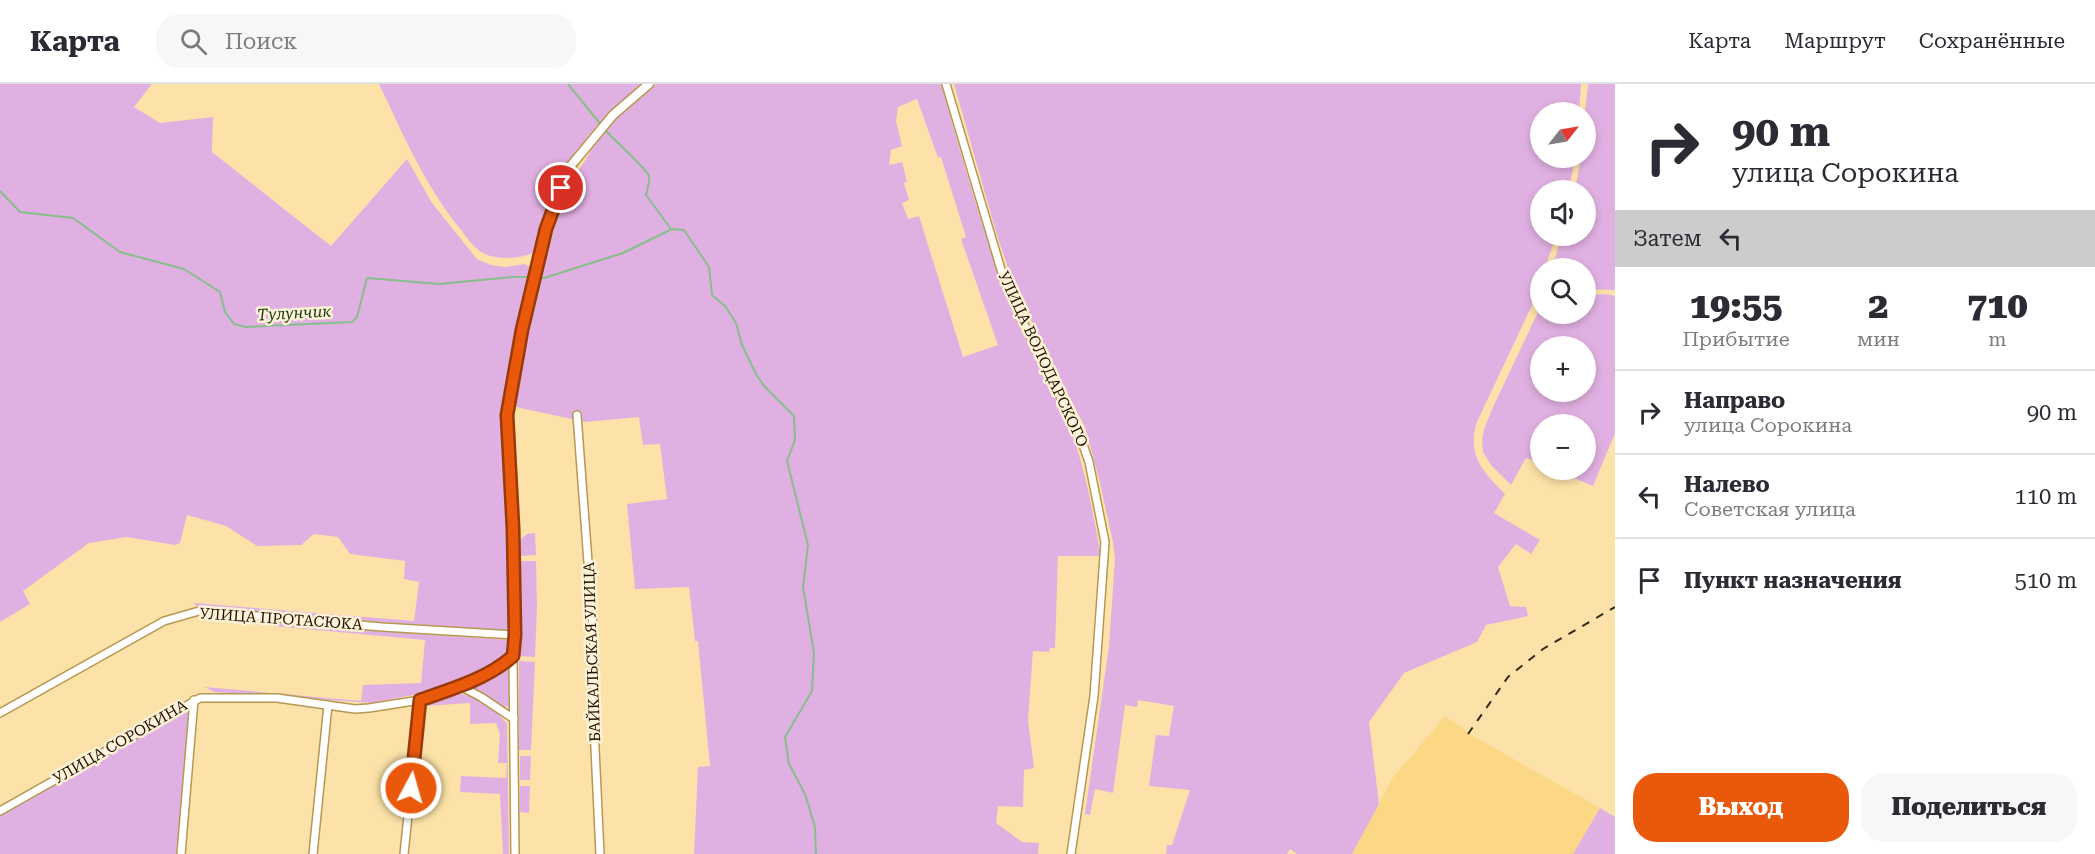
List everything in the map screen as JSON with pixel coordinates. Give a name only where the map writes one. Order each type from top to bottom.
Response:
[{"type":"street","points":[[514,854],[513,656],[515,635],[513,528],[507,415],[522,330],[546,229],[569,168],[613,115],[649,84]]},
{"type":"street","name":"УЛИЦА ВОЛОДАРСКОГО","points":[[946,84],[1002,273],[1020,316],[1079,433],[1089,462],[1105,542],[1094,696],[1071,854]]},
{"type":"street","name":"БАЙКАЛЬСКАЯ УЛИЦА","points":[[577,415],[594,642],[594,727],[600,854]]},
{"type":"street","name":"УЛИЦА ПРОТАСЮКА","points":[[0,713],[164,621],[199,611],[382,627],[515,635]]},
{"type":"street","name":"УЛИЦА СОРОКИНА","points":[[0,810],[194,700],[208,696],[277,698],[355,709],[369,708],[420,700],[460,686],[502,665],[513,656]]},
{"type":"street","points":[[460,686],[514,719]]},
{"type":"street","points":[[181,854],[194,700]]},
{"type":"street","points":[[404,854],[420,700]]},
{"type":"street","points":[[313,854],[328,705]]},
{"type":"shaded area","points":[[0,84],[152,84],[134,107],[160,123],[213,117],[212,152],[331,246],[407,159],[432,203],[477,259],[491,265],[505,267],[525,264],[530,267],[503,421],[509,631],[199,609],[194,603],[414,621],[419,582],[404,579],[405,561],[350,554],[338,537],[314,534],[301,545],[257,546],[226,526],[187,515],[180,543],[175,545],[127,537],[89,543],[23,591],[30,604],[0,622]]},
{"type":"shaded area","points":[[379,84],[642,84],[593,130],[574,156],[553,195],[533,253],[508,258],[494,257],[480,251],[448,213],[416,159]]},
{"type":"shaded area","points":[[656,84],[941,84],[981,220],[1009,301],[1072,433],[1087,484],[1101,556],[1058,556],[1055,648],[1050,648],[1049,652],[1033,651],[1028,720],[1034,768],[1024,770],[1023,807],[998,806],[996,823],[1022,842],[1039,843],[1038,854],[694,854],[698,767],[710,766],[698,641],[695,641],[689,587],[635,589],[627,504],[667,499],[660,444],[643,445],[639,417],[585,422],[516,407],[522,366],[545,259],[566,191],[592,149],[616,118]],"holes":[[[917,99],[938,158],[941,157],[966,237],[961,239],[998,345],[963,357],[919,216],[908,219],[902,203],[909,200],[904,183],[907,182],[902,162],[889,165],[891,150],[902,146],[896,121],[898,107]]]},
{"type":"shaded area","points":[[954,84],[1581,84],[1580,102],[1530,102],[1530,168],[1573,168],[1571,180],[1530,180],[1530,246],[1553,246],[1548,258],[1530,258],[1530,309],[1476,424],[1474,436],[1474,446],[1479,463],[1505,494],[1494,513],[1540,540],[1531,554],[1516,544],[1498,567],[1510,606],[1526,607],[1528,616],[1486,625],[1477,642],[1404,673],[1369,722],[1379,804],[1352,854],[1297,854],[1290,849],[1287,854],[1166,854],[1167,845],[1172,845],[1190,790],[1149,786],[1156,735],[1169,736],[1174,706],[1138,700],[1137,707],[1125,705],[1113,793],[1095,789],[1090,815],[1085,814],[1109,646],[1115,558],[1113,542],[1085,427],[1038,336],[1011,277]]},
{"type":"shaded area","points":[[1588,84],[1615,84],[1615,290],[1596,289],[1596,258],[1555,258],[1559,246],[1596,246],[1596,180],[1577,180],[1579,168],[1596,168],[1596,102],[1586,102]]},
{"type":"shaded area","points":[[1596,295],[1615,296],[1615,433],[1596,479],[1596,414],[1530,414],[1530,459],[1526,458],[1511,485],[1491,465],[1483,452],[1484,429],[1532,324],[1596,324]]},
{"type":"shaded area","points":[[1579,480],[1595,480],[1593,486]]},
{"type":"shaded area","points":[[535,533],[536,555],[519,556],[520,540],[527,534]]},
{"type":"shaded area","points":[[519,561],[536,561],[535,657],[519,656],[522,626]]},
{"type":"shaded area","points":[[213,615],[342,629],[510,640],[509,649],[503,660],[467,681],[434,691],[372,703],[214,692],[205,687],[361,701],[363,685],[421,683],[425,640],[207,620]]},
{"type":"shaded area","points":[[519,661],[535,662],[531,750],[519,750]]},
{"type":"shaded area","points":[[507,668],[510,671],[509,706],[504,707],[471,688]]},
{"type":"shaded area","points":[[455,693],[469,696],[484,704],[507,724],[509,854],[503,854],[500,794],[460,792],[461,776],[506,778],[507,763],[498,763],[500,734],[496,723],[470,724],[470,703],[424,706],[428,702]]},
{"type":"shaded area","points":[[191,707],[176,854],[0,854],[0,815]]},
{"type":"shaded area","points":[[1445,716],[1478,739],[1600,808],[1573,854],[1352,854],[1392,779]]},
{"type":"shaded area","points":[[520,756],[531,756],[530,780],[520,780]]},
{"type":"shaded area","points":[[520,786],[530,786],[529,813],[520,812]]},
{"type":"shaded area","points":[[1600,808],[1615,817],[1615,854],[1573,854]]},
{"type":"waterway","points":[[568,84],[602,126]]},
{"type":"waterway","points":[[605,130],[647,172],[649,183],[646,195],[671,229],[684,230],[709,267],[712,295],[725,306],[736,323],[742,345],[756,374],[764,386],[794,416],[795,440],[787,461],[808,545],[803,587],[814,653],[812,691],[785,737],[789,764],[805,794],[815,827],[816,854]]},
{"type":"waterway","name":"Тулунчик","points":[[0,191],[20,212],[73,218],[120,252],[184,269],[220,292],[225,312],[234,324],[246,327],[352,322],[357,317],[367,278],[439,284],[532,277]]},
{"type":"waterway","name":"Тулунчик","points":[[538,278],[623,253],[670,230]]},
{"type":"railway","points":[[1468,734],[1508,677],[1543,649],[1615,607]]},
{"type":"route","points":[[411,788],[420,700],[460,686],[494,670],[513,656],[515,635],[513,528],[507,415],[522,330],[546,229],[561,188]]}]
